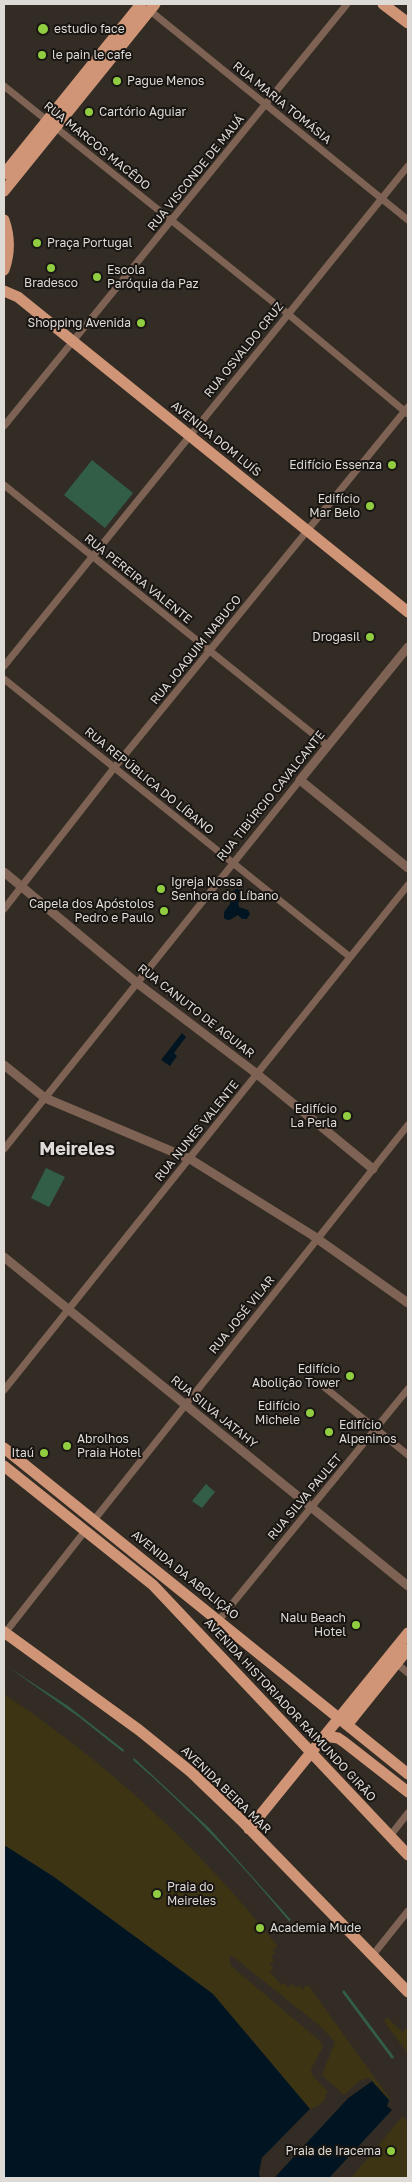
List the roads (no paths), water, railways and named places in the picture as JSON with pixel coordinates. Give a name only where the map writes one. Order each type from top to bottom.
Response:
[{"type":"main road","points":[[384,4],[408,23]]},
{"type":"main road","points":[[4,174],[51,124],[148,6]]},
{"type":"main road","points":[[4,191],[51,124]]},
{"type":"main road","points":[[4,220],[9,242],[9,252],[4,270]]},
{"type":"main road","name":"AVENIDA DOM LUÍS","points":[[4,291],[18,297],[408,612]]},
{"type":"main road","name":"AVENIDA DA ABOLIÇÃO","points":[[4,1448],[408,1774]]},
{"type":"main road","points":[[4,1466],[85,1531]]},
{"type":"main road","name":"AVENIDA HISTORIADOR RAIMUNDO GIRÃO","points":[[85,1531],[153,1584],[408,1855]]},
{"type":"main road","name":"AVENIDA BEIRA MAR","points":[[5,1633],[160,1746],[205,1785],[408,1992]]},
{"type":"main road","points":[[249,1829],[325,1736],[343,1722],[393,1660],[408,1633]]},
{"type":"main road","points":[[393,1660],[408,1649]]},
{"type":"main road","points":[[325,1736],[338,1738],[344,1742],[408,1792]]},
{"type":"street","name":"RUA VISCONDE DE MAUÁ","points":[[4,426],[347,4]]},
{"type":"street","name":"RUA MARIA TOMÁSIA","points":[[148,6],[408,220]]},
{"type":"street","name":"RUA MARCOS MACÊDO","points":[[4,86],[407,411]]},
{"type":"street","name":"RUA OSVALDO CRUZ","points":[[4,666],[408,166]]},
{"type":"street","name":"RUA JOAQUIM NABUCO","points":[[4,909],[114,768],[407,411]]},
{"type":"street","name":"RUA PEREIRA VALENTE","points":[[4,485],[328,746]]},
{"type":"street","name":"RUA TIBÚRCIO CAVALCANTE","points":[[4,1149],[408,647]]},
{"type":"street","name":"RUA REPÚBLICA DO LÍBANO","points":[[4,679],[350,957]]},
{"type":"street","points":[[300,780],[408,868]]},
{"type":"street","name":"RUA CANUTO DE AGUIAR","points":[[4,872],[138,982],[257,1074],[373,1169]]},
{"type":"street","name":"RUA NUNES VALENTE","points":[[4,1390],[408,885]]},
{"type":"street","points":[[4,1065],[45,1098],[190,1158],[318,1239],[408,1303]]},
{"type":"street","name":"RUA JOSÉ VILAR","points":[[94,1520],[373,1169],[406,1133],[408,1125]]},
{"type":"street","name":"RUA SILVA JATAHY","points":[[4,1257],[408,1586]]},
{"type":"street","points":[[323,1386],[408,1455]]},
{"type":"street","name":"RUA SILVA PAULET","points":[[219,1620],[408,1389]]},
{"type":"street","points":[[5,1633],[85,1531]]},
{"type":"street","points":[[393,1660],[408,1673]]},
{"type":"street","points":[[390,1836],[408,1813]]},
{"type":"street","points":[[372,1956],[408,1911]]},
{"type":"water","points":[[236,889],[240,890],[243,897],[238,903],[239,907],[248,910],[250,914],[247,919],[242,919],[238,915],[230,920],[224,918],[224,912],[230,904],[231,893]]},
{"type":"water","points":[[182,1033],[186,1037],[174,1053],[177,1056],[170,1066],[161,1060]]},
{"type":"water","points":[[4,1845],[54,1877],[213,1994],[310,2109],[262,2158],[259,2174],[261,2178],[4,2178]]},
{"type":"water","points":[[372,2081],[389,2100],[387,2106],[392,2110],[329,2178],[274,2178],[348,2098]]},
{"type":"place","name":"estudio face","points":[[43,29]]},
{"type":"place","name":"le pain le cafe","points":[[42,55]]},
{"type":"place","name":"Pague Menos","points":[[117,81]]},
{"type":"place","name":"Cartório Aguiar","points":[[89,112]]},
{"type":"place","name":"Praça Portugal","points":[[37,243]]},
{"type":"place","name":"Bradesco","points":[[51,268]]},
{"type":"place","name":"Escola Paróquia da Paz","points":[[97,277]]},
{"type":"place","name":"Shopping Avenida","points":[[141,323]]},
{"type":"place","name":"Edifício Essenza","points":[[392,465]]},
{"type":"place","name":"Edifício Mar Belo","points":[[370,506]]},
{"type":"place","name":"Drogasil","points":[[370,637]]},
{"type":"place","name":"Igreja Nossa Senhora do Líbano","points":[[161,889]]},
{"type":"place","name":"Capela dos Apóstolos Pedro e Paulo","points":[[164,911]]},
{"type":"place","name":"Edifício La Perla","points":[[347,1116]]},
{"type":"place","name":"Edifício Abolição Tower","points":[[350,1376]]},
{"type":"place","name":"Edifício Michele","points":[[310,1413]]},
{"type":"place","name":"Edifício Alpeninos","points":[[329,1432]]},
{"type":"place","name":"Abrolhos Praia Hotel","points":[[67,1446]]},
{"type":"place","name":"Itaú","points":[[44,1453]]},
{"type":"place","name":"Nalu Beach Hotel","points":[[356,1625]]},
{"type":"place","name":"Praia do Meireles","points":[[157,1894]]},
{"type":"place","name":"Academia Mude","points":[[260,1928]]},
{"type":"place","name":"Praia de Iracema","points":[[391,2151]]},
{"type":"district","name":"Meireles","points":[[77,1149]]}]
